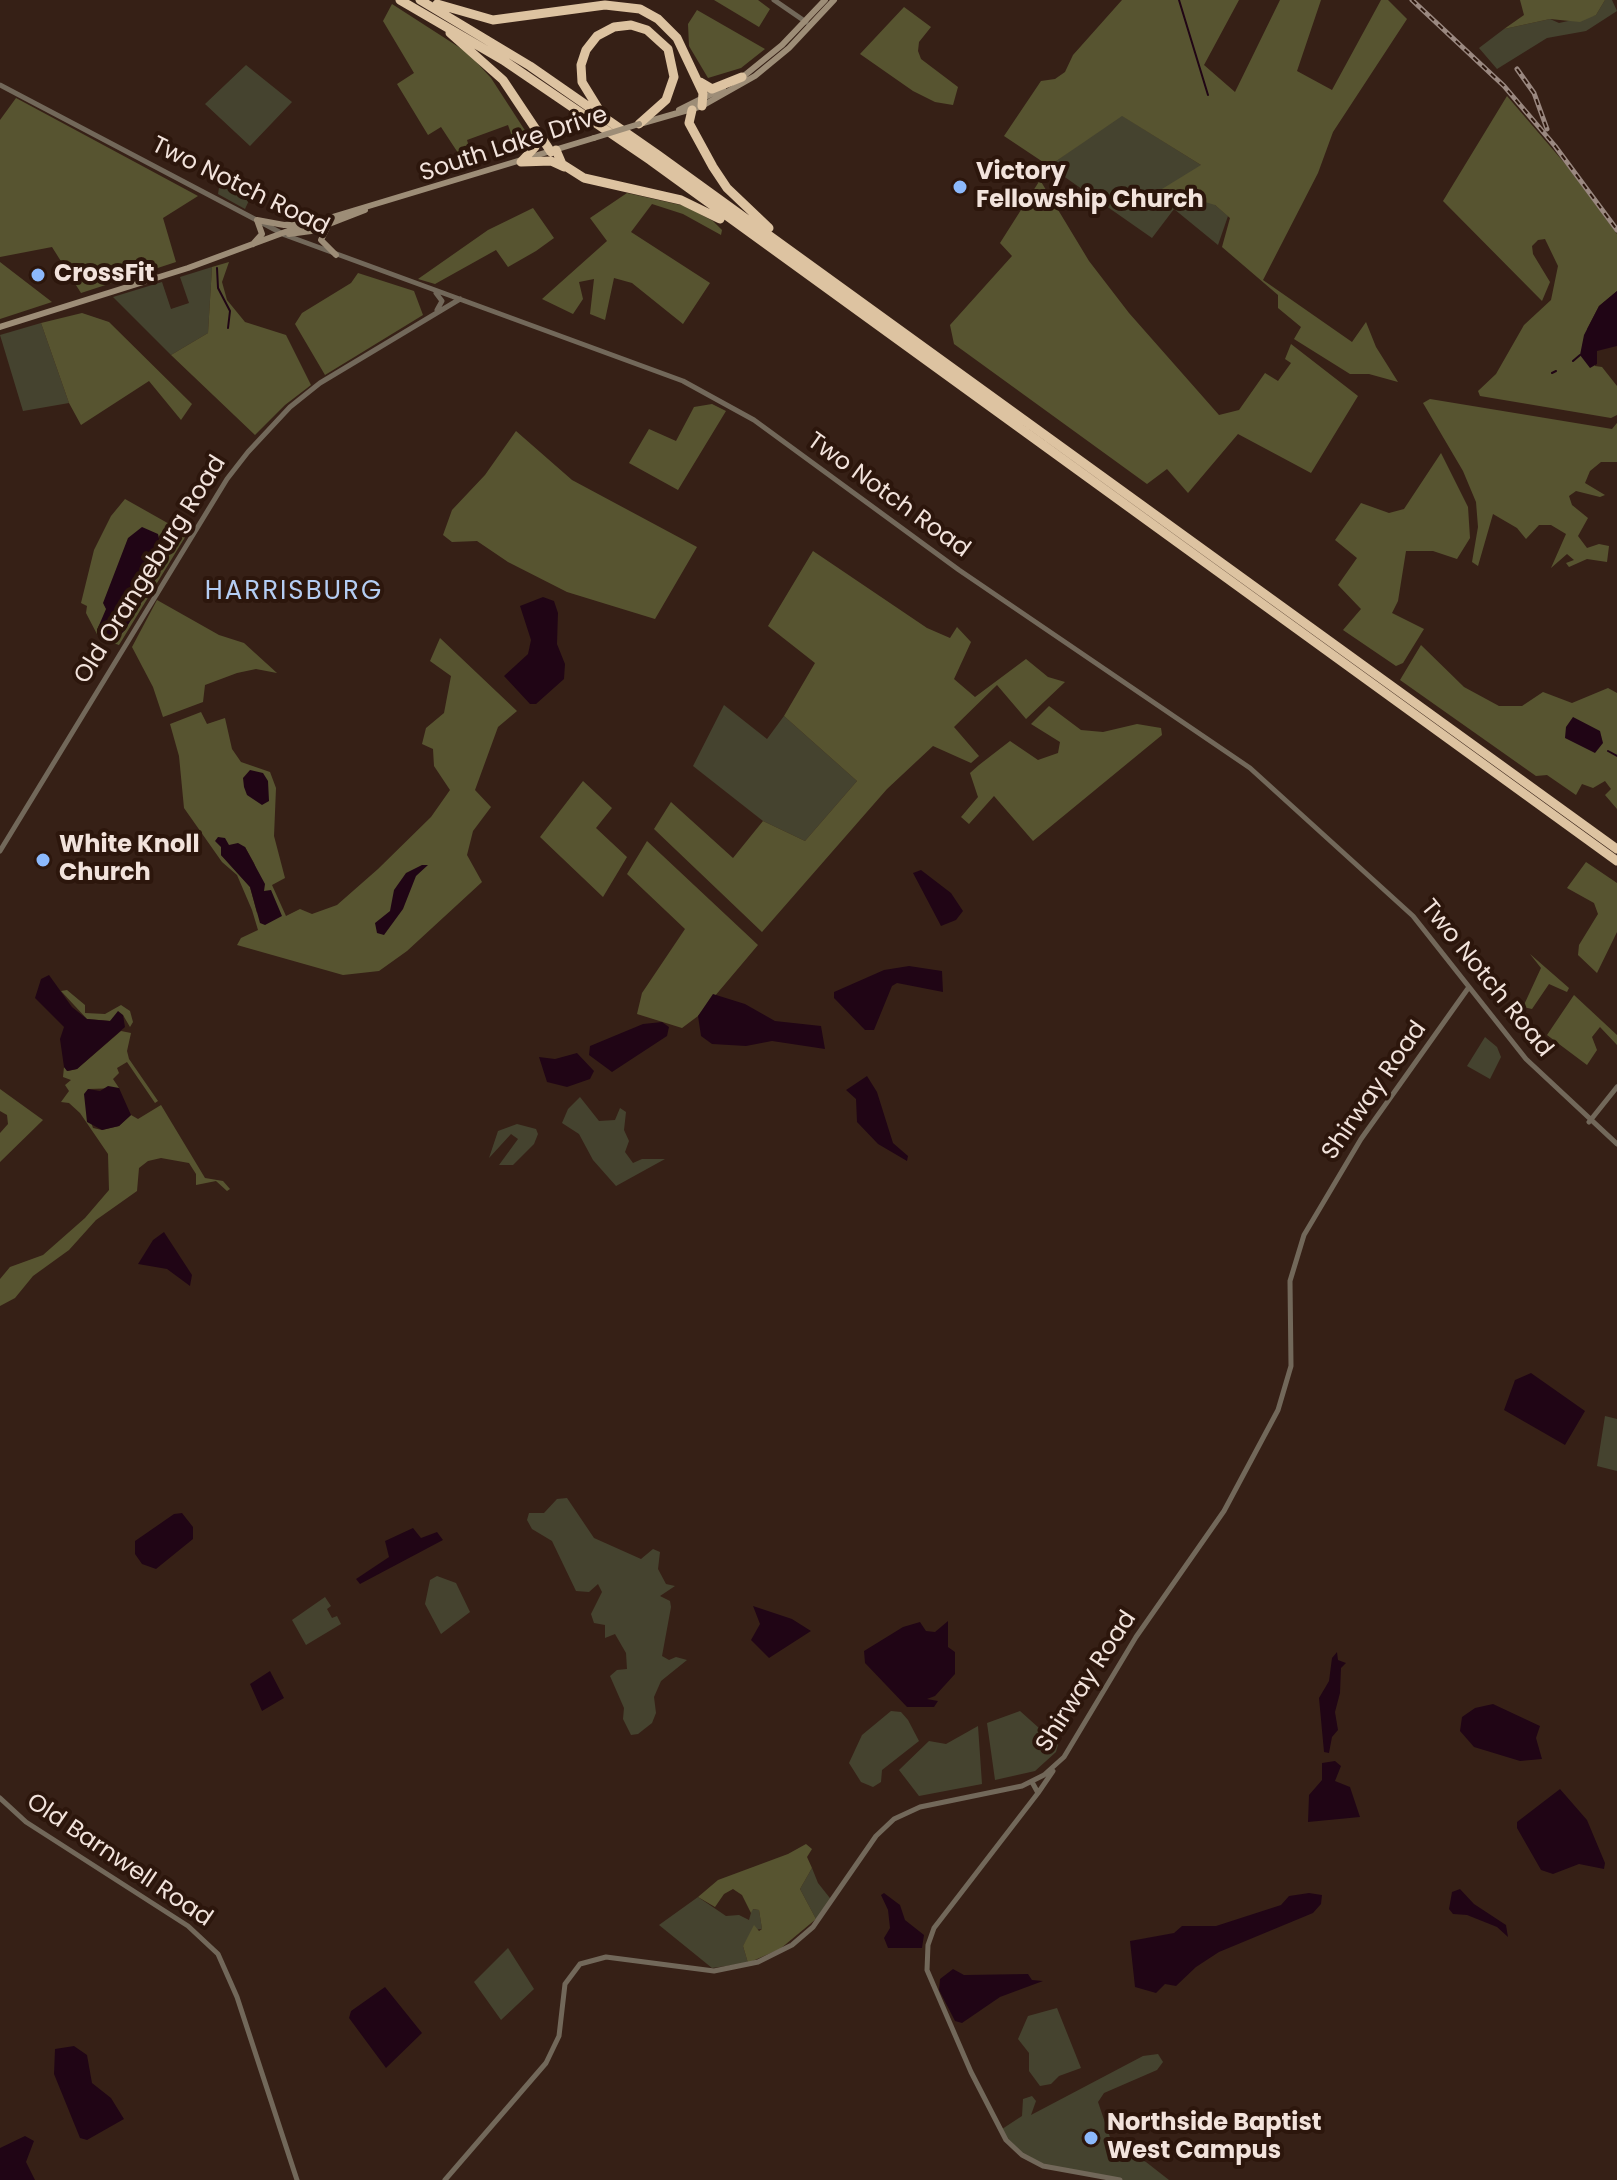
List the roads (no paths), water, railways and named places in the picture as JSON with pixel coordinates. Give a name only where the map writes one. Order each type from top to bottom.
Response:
[{"type":"highway","points":[[400,0],[574,108],[821,280],[1617,849]]},
{"type":"highway","points":[[420,0],[530,66],[635,139],[821,280],[1617,861]]},
{"type":"highway","points":[[429,0],[462,14],[493,20],[605,5],[640,9],[672,32],[698,80],[709,89],[742,77]]},
{"type":"highway","points":[[432,18],[492,68],[567,169]]},
{"type":"highway","points":[[635,139],[595,105],[582,82],[582,61],[590,44],[597,36],[620,26],[652,32],[665,44],[673,61],[674,77],[670,93],[639,124]]},
{"type":"highway","points":[[698,80],[699,105],[689,123],[727,188],[821,280]]},
{"type":"highway","points":[[521,162],[536,145],[528,119]]},
{"type":"highway","points":[[521,162],[551,161],[594,182],[690,203],[821,280]]},
{"type":"main road","name":"South Lake Drive","points":[[673,113],[699,105],[742,77],[806,23],[825,0]]},
{"type":"main road","name":"South Lake Drive","points":[[0,327],[250,247],[315,223],[366,210],[699,105],[766,68],[834,0]]},
{"type":"main road","name":"South Lake Drive","points":[[285,235],[300,234],[366,210]]},
{"type":"main road","points":[[257,220],[284,225],[315,223]]},
{"type":"main road","points":[[250,247],[262,234],[257,220]]},
{"type":"main road","points":[[336,255],[320,236],[338,222]]},
{"type":"street","points":[[774,0],[806,23]]},
{"type":"street","name":"Two Notch Road","points":[[0,85],[285,235],[683,381],[754,420],[951,564],[1240,760],[1413,916],[1526,1059],[1589,1122],[1617,1144]]},
{"type":"street","points":[[428,288],[442,301],[434,314]]},
{"type":"street","name":"Old Orangeburg Road","points":[[0,851],[217,495],[248,452],[281,415],[320,383],[460,299]]},
{"type":"street","name":"Shirway Road","points":[[445,2180],[546,2063],[559,2036],[565,1984],[580,1964],[606,1957],[707,1971],[758,1962],[792,1945],[816,1924],[876,1836],[894,1819],[920,1807],[1007,1792],[1032,1782],[1054,1768],[1077,1740],[1136,1637],[1196,1555],[1254,1457],[1288,1381],[1292,1360],[1289,1290],[1302,1238],[1361,1139],[1469,986]]},
{"type":"street","points":[[1589,1122],[1617,1087]]},
{"type":"street","points":[[1054,1768],[1038,1793],[939,1919],[929,1939],[927,1970],[976,2083],[1006,2140],[1022,2155],[1043,2166],[1120,2180]]},
{"type":"street","points":[[1032,1782],[1038,1793]]},
{"type":"street","name":"Old Barnwell Road","points":[[0,1798],[26,1822],[184,1923],[214,1949],[237,1997],[297,2180]]},
{"type":"waterway","points":[[1179,0],[1208,95]]},
{"type":"waterway","points":[[217,268],[218,288],[230,311],[228,328]]},
{"type":"waterway","points":[[1573,361],[1580,355]]},
{"type":"waterway","points":[[1552,373],[1556,371]]},
{"type":"waterway","points":[[1608,751],[1617,756]]},
{"type":"railway","points":[[1412,0],[1504,86],[1555,146],[1617,230]]},
{"type":"railway","points":[[1517,69],[1534,93],[1547,129]]},
{"type":"place","name":"Victory Fellowship Church","points":[[960,187]]},
{"type":"place","name":"CrossFit","points":[[38,275]]},
{"type":"place","name":"White Knoll Church","points":[[43,860]]},
{"type":"place","name":"Northside Baptist West Campus","points":[[1091,2138]]},
{"type":"district","name":"HARRISBURG","points":[[294,592]]}]
